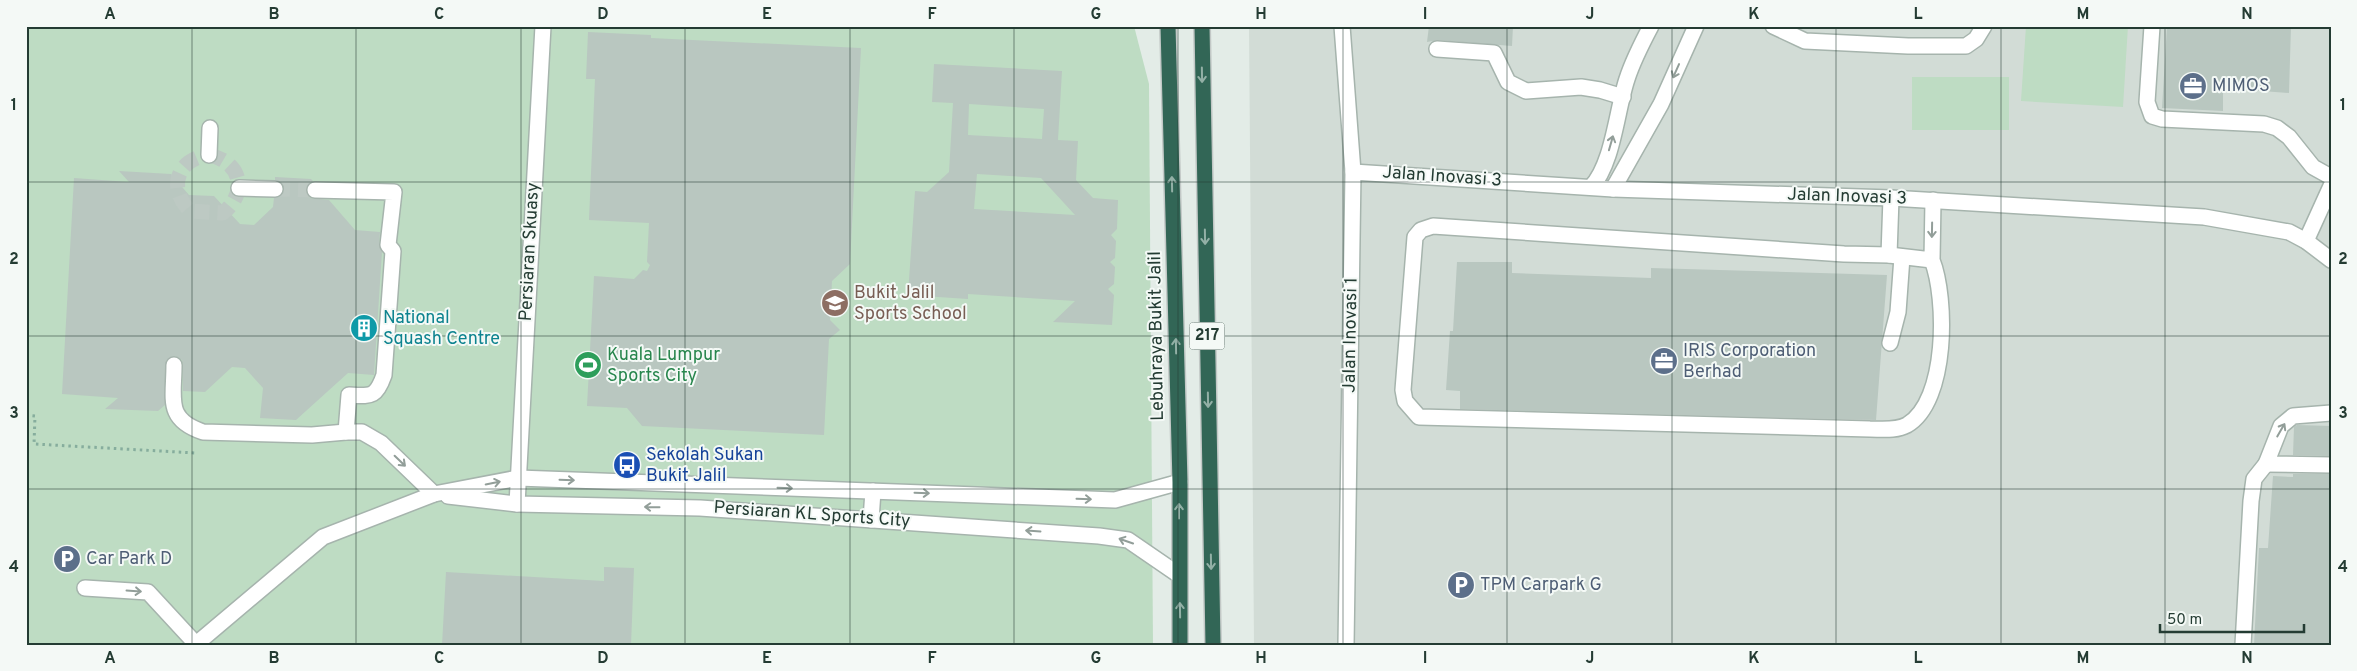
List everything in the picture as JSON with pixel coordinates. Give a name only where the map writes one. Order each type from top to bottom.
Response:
[{"type":"highway","name":"Lebuhraya Bukit Jalil","points":[[1168,26],[1180,482],[1180,645]]},
{"type":"highway","name":"217","points":[[1202,26],[1213,645]]},
{"type":"street","name":"Persiaran Skuasy","points":[[517,504],[543,26]]},
{"type":"street","name":"Jalan Inovasi 1","points":[[1342,26],[1353,172],[1346,645]]},
{"type":"street","points":[[1591,187],[1597,181],[1608,153],[1622,97],[1636,57],[1651,26]]},
{"type":"street","points":[[1613,189],[1661,104],[1696,26]]},
{"type":"street","points":[[1773,26],[1805,41],[1927,46],[1966,46],[1976,40],[1984,26]]},
{"type":"street","points":[[2152,26],[2147,102],[2148,110],[2152,116],[2162,119],[2264,124],[2277,128],[2289,137],[2313,167],[2331,177]]},
{"type":"street","points":[[1438,49],[1494,53],[1508,82],[1526,91],[1581,87],[1600,90],[1622,97]]},
{"type":"street","points":[[209,155],[210,128]]},
{"type":"street","name":"Jalan Inovasi 3","points":[[1353,172],[1613,189],[1891,198],[2204,217],[2289,232],[2306,241],[2331,260]]},
{"type":"street","points":[[2306,241],[2331,186]]},
{"type":"street","points":[[239,188],[275,189]]},
{"type":"street","points":[[315,190],[394,192],[388,245],[393,251],[384,375],[378,390],[370,396],[349,395],[346,432]]},
{"type":"street","points":[[1890,344],[1898,312],[1891,198]]},
{"type":"street","points":[[1932,260],[1433,226],[1421,230],[1415,238],[1403,390],[1405,402],[1419,417],[1896,429],[1907,425],[1921,410],[1933,387],[1940,363],[1942,313],[1936,268],[1932,260],[1933,200]]},
{"type":"street","points":[[174,365],[174,411],[187,427],[203,432],[223,433],[312,435],[362,432],[381,443],[434,494]]},
{"type":"street","points":[[2242,645],[2254,479],[2266,464],[2281,426],[2293,416],[2331,413]]},
{"type":"street","points":[[2266,464],[2331,465]]},
{"type":"street","name":"Persiaran KL Sports City","points":[[195,644],[323,537],[434,494],[518,478],[1115,500],[1180,482]]},
{"type":"street","points":[[871,520],[873,491]]},
{"type":"street","name":"Persiaran KL Sports City","points":[[434,494],[517,504],[700,508],[1099,536],[1128,540],[1179,575]]},
{"type":"street","points":[[85,588],[148,592],[195,644]]},
{"type":"path","points":[[26,415],[35,416],[34,444],[196,453]]},
{"type":"shaded area","points":[[1249,26],[2331,26],[2331,645],[1254,645]]},
{"type":"green space","name":"Kuala Lumpur Sports City","points":[[26,26],[1134,26],[1149,84],[1153,645],[26,645]]},
{"type":"green space","points":[[2026,26],[2128,26],[2123,107],[2021,101]]},
{"type":"green space","points":[[1912,77],[2009,77],[2009,130],[1912,130]]},
{"type":"building","points":[[1429,26],[1513,26],[1512,46],[1438,40],[1427,42]]},
{"type":"building","points":[[2167,26],[2291,26],[2289,93],[2223,88],[2223,111],[2162,108]]},
{"type":"building","points":[[588,32],[651,35],[651,38],[861,48],[850,264],[832,281],[830,320],[840,330],[829,339],[824,435],[642,426],[627,408],[587,406],[594,276],[634,279],[643,270],[647,271],[650,265],[647,262],[649,223],[589,220],[595,79],[586,79]]},
{"type":"building","points":[[934,64],[1062,71],[1058,140],[1078,141],[1076,180],[1093,198],[1118,200],[1117,229],[1111,235],[1116,241],[1115,258],[1110,262],[1115,267],[1114,284],[1108,289],[1114,295],[1112,325],[1053,322],[1075,301],[968,294],[968,299],[908,295],[915,191],[927,192],[949,172],[953,103],[932,102]],"holes":[[[969,104],[1044,109],[1042,139],[968,135]],[[977,174],[1041,178],[1075,215],[974,209]]]},
{"type":"building","points":[[119,171],[171,174],[189,195],[214,196],[240,224],[254,225],[273,207],[274,198],[283,193],[283,185],[275,180],[275,177],[311,179],[313,181],[307,185],[306,189],[310,198],[329,200],[355,230],[380,232],[379,244],[382,252],[374,375],[348,373],[296,420],[260,418],[263,388],[245,368],[232,367],[205,392],[183,391],[182,360],[175,356],[166,361],[165,405],[158,411],[105,409],[118,398],[62,394],[74,178],[129,182]]},
{"type":"building","name":"IRIS Corporation Berhad","points":[[1457,262],[1512,262],[1512,273],[1651,278],[1651,268],[1887,275],[1876,420],[1460,409],[1460,391],[1446,390],[1450,331],[1453,331]]},
{"type":"building","points":[[2297,425],[2331,426],[2331,456],[2293,455],[2294,427]]},
{"type":"building","points":[[2293,474],[2331,474],[2331,645],[2254,645],[2259,548],[2268,548],[2273,476],[2293,477]]},
{"type":"building","points":[[604,567],[634,568],[631,645],[442,645],[446,572],[604,581]]},
{"type":"tunnel","points":[[209,155],[229,164],[235,171],[238,179],[236,196],[223,213],[190,211],[179,193],[177,184],[183,168],[189,162],[209,155]]},
{"type":"tunnel","points":[[275,189],[315,190]]},
{"type":"place","name":"MIMOS","points":[[2193,86]]},
{"type":"place","name":"Bukit Jalil Sports School","points":[[835,303]]},
{"type":"place","name":"National Squash Centre","points":[[364,328]]},
{"type":"place","name":"IRIS Corporation Berhad","points":[[1664,361]]},
{"type":"place","name":"Kuala Lumpur Sports City","points":[[588,365]]},
{"type":"place","name":"Sekolah Sukan Bukit Jalil","points":[[627,465]]},
{"type":"place","name":"Car Park D","points":[[67,559]]},
{"type":"place","name":"TPM Carpark G","points":[[1461,585]]}]
